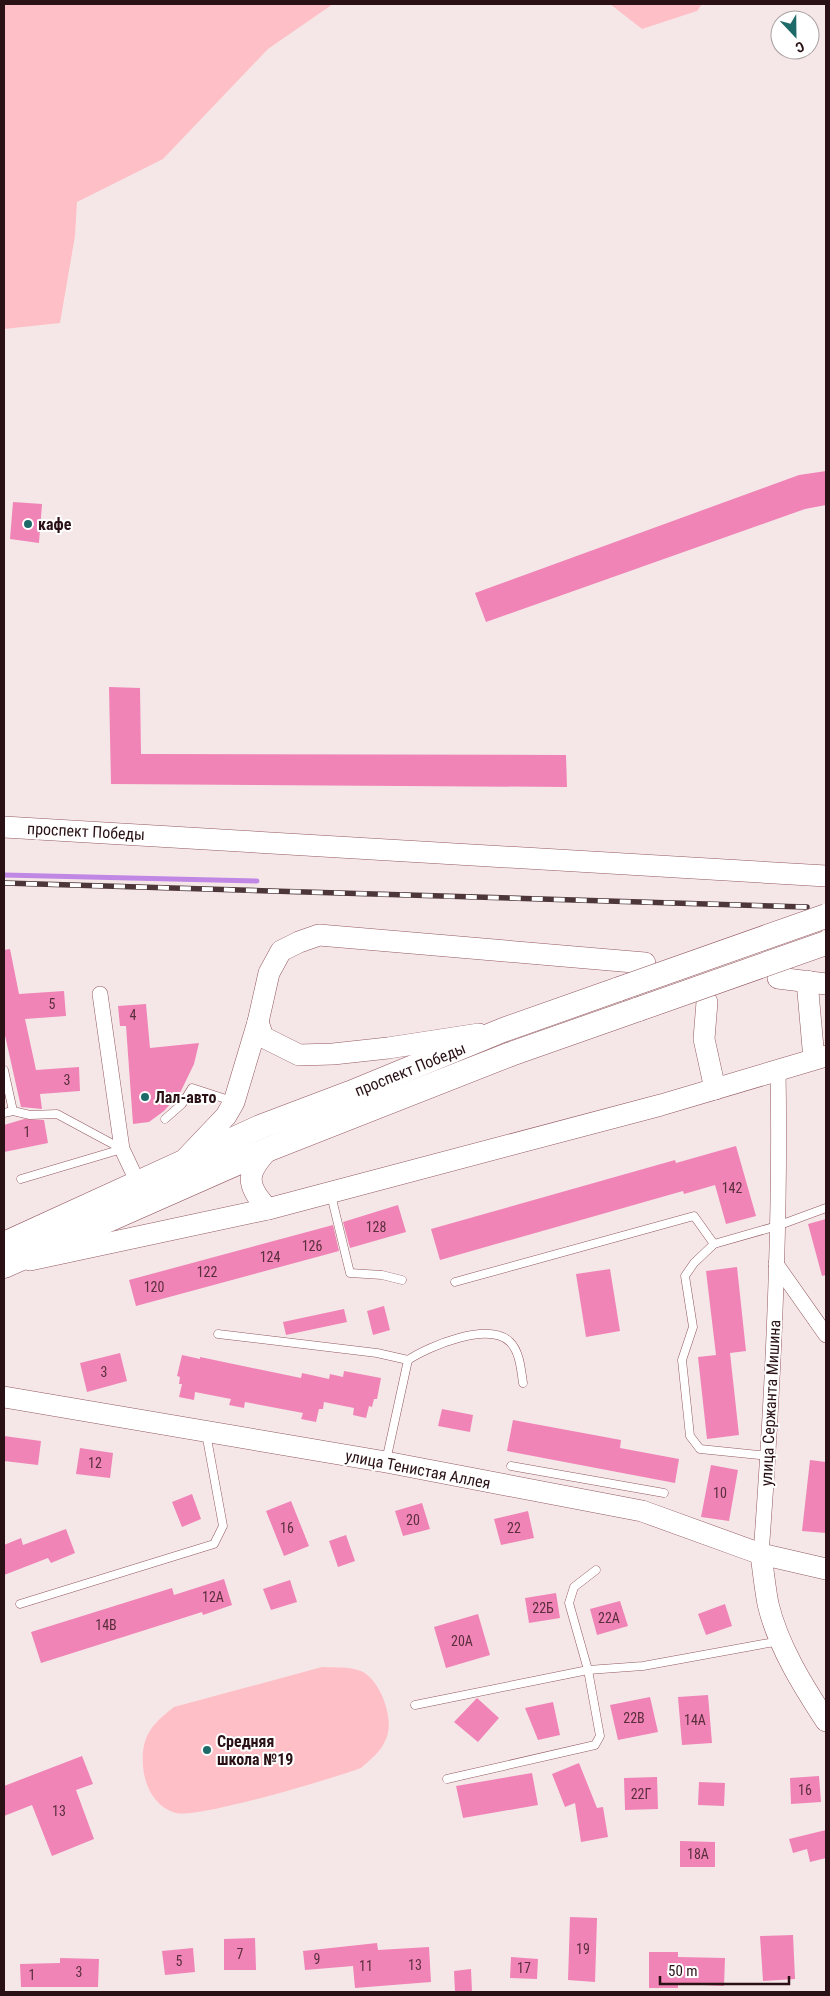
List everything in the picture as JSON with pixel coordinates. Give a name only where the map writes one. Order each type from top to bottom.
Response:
[{"type":"main road","name":"проспект Победы","points":[[6,1258],[138,1182],[260,1127],[350,1094],[503,1030],[826,916]]},
{"type":"main road","name":"проспект Победы","points":[[6,1258],[88,1227],[269,1149],[511,1054],[826,944]]},
{"type":"street","name":"проспект Победы","points":[[4,827],[826,876]]},
{"type":"street","points":[[182,1162],[226,1116],[234,1102],[258,1022],[269,973],[281,951],[299,942],[319,935],[646,964]]},
{"type":"street","points":[[6,1258],[268,1209],[820,1058],[816,982],[778,978]]},
{"type":"street","points":[[100,994],[122,1150],[138,1182]]},
{"type":"street","points":[[707,1002],[704,1038],[715,1088]]},
{"type":"street","points":[[258,1022],[263,1036],[299,1055],[334,1054],[388,1048],[503,1030]]},
{"type":"street","name":"улица Сержанта Мишина","points":[[778,1069],[780,1185],[768,1456],[761,1554],[769,1605],[782,1641],[807,1693],[826,1721]]},
{"type":"street","points":[[268,1209],[257,1198],[250,1180],[254,1165],[269,1149]]},
{"type":"street","points":[[776,1264],[826,1335]]},
{"type":"street","name":"улица Тенистая Аллея","points":[[4,1397],[386,1462],[643,1501],[761,1554],[826,1569]]},
{"type":"lane","points":[[4,1070],[13,1111]]},
{"type":"lane","points":[[165,1120],[182,1104],[192,1088],[234,1102]]},
{"type":"lane","points":[[4,1113],[13,1111],[30,1115],[57,1114],[122,1150]]},
{"type":"lane","points":[[21,1179],[122,1150]]},
{"type":"lane","points":[[330,1192],[350,1273],[382,1275],[402,1280]]},
{"type":"lane","points":[[768,1456],[700,1449],[690,1436],[682,1360],[693,1327],[685,1276],[694,1263],[714,1244],[777,1226],[826,1208]]},
{"type":"lane","points":[[455,1282],[694,1216],[714,1244]]},
{"type":"lane","points":[[218,1334],[376,1353],[408,1360],[421,1352],[453,1340],[479,1334],[501,1335],[512,1344],[520,1362],[523,1383]]},
{"type":"lane","points":[[386,1462],[408,1360]]},
{"type":"lane","points":[[20,1604],[214,1544],[223,1526],[206,1431]]},
{"type":"lane","points":[[511,1466],[643,1501],[664,1494]]},
{"type":"lane","points":[[447,1779],[595,1745],[600,1736],[588,1670],[569,1603],[574,1586],[596,1570]]},
{"type":"lane","points":[[415,1704],[588,1670],[643,1666],[782,1641]]},
{"type":"shaded area","points":[[4,4],[333,4],[268,49],[163,159],[77,202],[75,236],[60,323],[4,329]]},
{"type":"shaded area","points":[[610,4],[702,4],[697,11],[642,29]]},
{"type":"shaded area","points":[[322,1667],[347,1668],[361,1671],[375,1683],[384,1701],[389,1722],[386,1739],[379,1752],[361,1768],[237,1804],[189,1813],[176,1813],[169,1810],[162,1806],[152,1795],[144,1774],[144,1747],[149,1732],[166,1713],[174,1707]]},
{"type":"building","points":[[826,471],[826,505],[805,509],[486,622],[475,593],[799,475]]},
{"type":"building","points":[[13,502],[42,504],[39,543],[10,539]]},
{"type":"building","points":[[109,687],[140,688],[141,754],[566,755],[567,787],[111,784]]},
{"type":"building","points":[[10,949],[19,994],[64,991],[66,1016],[25,1019],[36,1070],[79,1067],[80,1091],[40,1094],[42,1109],[21,1107],[4,1031],[4,950]]},
{"type":"building","points":[[146,1004],[150,1048],[199,1043],[194,1064],[180,1093],[164,1111],[149,1122],[133,1124],[126,1026],[120,1026],[118,1006]]},
{"type":"building","points":[[24,1119],[44,1120],[48,1143],[4,1152],[4,1125]]},
{"type":"building","points":[[736,1146],[756,1216],[726,1224],[715,1185],[684,1194],[683,1191],[440,1260],[431,1229],[675,1160],[676,1163]]},
{"type":"building","points":[[398,1205],[406,1232],[350,1248],[343,1222]]},
{"type":"building","points":[[826,1219],[826,1275],[822,1276],[808,1224]]},
{"type":"building","points":[[333,1225],[339,1251],[136,1306],[129,1280]]},
{"type":"building","points":[[737,1267],[746,1351],[730,1353],[739,1435],[707,1439],[698,1357],[716,1355],[706,1271]]},
{"type":"building","points":[[610,1269],[620,1331],[586,1337],[576,1274]]},
{"type":"building","points":[[384,1306],[390,1330],[373,1335],[367,1311]]},
{"type":"building","points":[[344,1309],[347,1322],[286,1335],[283,1322]]},
{"type":"building","points":[[120,1353],[127,1381],[87,1392],[80,1363]]},
{"type":"building","points":[[182,1355],[301,1378],[302,1373],[329,1379],[330,1374],[343,1377],[344,1371],[381,1378],[377,1399],[374,1399],[372,1407],[369,1406],[366,1418],[353,1415],[354,1408],[324,1402],[323,1409],[319,1409],[316,1422],[301,1419],[303,1413],[245,1402],[244,1408],[229,1405],[231,1399],[195,1392],[194,1400],[179,1397],[182,1384],[179,1384],[180,1377],[177,1376]]},
{"type":"building","points":[[442,1409],[473,1415],[470,1432],[438,1426]]},
{"type":"building","points":[[513,1420],[621,1440],[620,1448],[679,1459],[675,1483],[507,1451]]},
{"type":"building","points":[[4,1436],[41,1441],[38,1465],[4,1461]]},
{"type":"building","points":[[80,1448],[113,1453],[110,1478],[76,1474]]},
{"type":"building","points":[[810,1460],[826,1462],[826,1533],[802,1531]]},
{"type":"building","points":[[711,1465],[738,1470],[729,1521],[701,1517]]},
{"type":"building","points":[[192,1494],[201,1519],[182,1527],[172,1502]]},
{"type":"building","points":[[291,1501],[309,1546],[284,1556],[266,1511]]},
{"type":"building","points":[[422,1503],[430,1529],[403,1536],[395,1511]]},
{"type":"building","points":[[528,1511],[534,1538],[501,1545],[494,1519]]},
{"type":"building","points":[[66,1529],[75,1553],[51,1563],[48,1558],[4,1575],[4,1545],[21,1538],[23,1545]]},
{"type":"building","points":[[346,1535],[355,1561],[338,1567],[329,1541]]},
{"type":"building","points":[[224,1579],[232,1605],[203,1615],[202,1612],[41,1663],[31,1632],[172,1588],[174,1595]]},
{"type":"building","points":[[290,1580],[297,1602],[271,1610],[263,1589]]},
{"type":"building","points":[[556,1593],[560,1618],[529,1623],[525,1598]]},
{"type":"building","points":[[620,1601],[628,1626],[597,1635],[590,1609]]},
{"type":"building","points":[[725,1604],[732,1626],[706,1635],[698,1614]]},
{"type":"building","points":[[478,1614],[490,1655],[446,1668],[434,1627]]},
{"type":"building","points":[[708,1695],[712,1743],[682,1745],[678,1697]]},
{"type":"building","points":[[650,1697],[658,1732],[618,1740],[610,1705]]},
{"type":"building","points":[[477,1698],[499,1718],[478,1742],[454,1722]]},
{"type":"building","points":[[553,1702],[560,1735],[538,1740],[525,1708]]},
{"type":"building","points":[[82,1756],[93,1784],[76,1790],[94,1839],[52,1856],[32,1805],[4,1816],[4,1786]]},
{"type":"building","points":[[579,1763],[597,1808],[603,1807],[608,1837],[581,1842],[575,1803],[565,1807],[552,1774]]},
{"type":"building","points":[[532,1773],[538,1805],[463,1818],[456,1786]]},
{"type":"building","points":[[819,1776],[821,1802],[791,1804],[790,1778]]},
{"type":"building","points":[[657,1777],[658,1809],[625,1810],[624,1778]]},
{"type":"building","points":[[699,1782],[725,1783],[724,1806],[698,1805]]},
{"type":"building","points":[[826,1830],[826,1858],[810,1862],[807,1849],[793,1853],[789,1839]]},
{"type":"building","points":[[680,1841],[715,1842],[715,1867],[680,1867]]},
{"type":"building","points":[[570,1917],[597,1918],[595,1982],[568,1980]]},
{"type":"building","points":[[793,1935],[795,1979],[763,1981],[760,1936]]},
{"type":"building","points":[[255,1938],[256,1970],[224,1970],[224,1939]]},
{"type":"building","points":[[377,1943],[378,1950],[429,1947],[431,1982],[355,1988],[353,1966],[305,1970],[303,1951]]},
{"type":"building","points":[[193,1948],[195,1972],[165,1975],[162,1951]]},
{"type":"building","points":[[649,1952],[678,1952],[678,1957],[725,1958],[724,1986],[678,1984],[678,1988],[649,1988]]},
{"type":"building","points":[[511,1957],[538,1959],[537,1979],[510,1978]]},
{"type":"building","points":[[60,1958],[99,1959],[98,1987],[21,1987],[20,1964],[60,1963]]},
{"type":"building","points":[[471,1969],[472,1992],[455,1992],[454,1971]]},
{"type":"waterway","points":[[4,875],[257,881]]},
{"type":"railway","points":[[4,883],[807,907]]},
{"type":"place","name":"кафе","points":[[28,524]]},
{"type":"place","name":"Лал-авто","points":[[145,1097]]},
{"type":"place","name":"Средняя школа №19","points":[[207,1750]]}]
